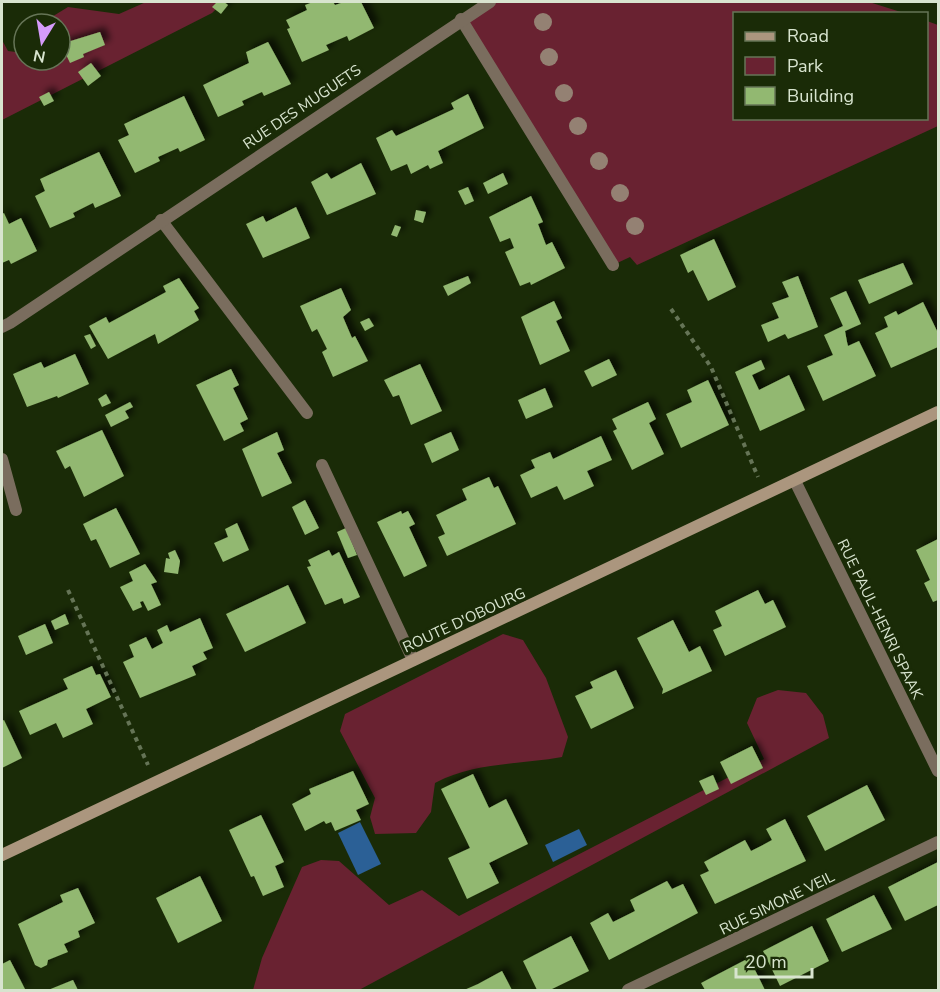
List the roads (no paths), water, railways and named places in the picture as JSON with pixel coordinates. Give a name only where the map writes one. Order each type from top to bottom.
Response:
[{"type":"main road","name":"ROUTE D'OBOURG","points":[[2,855],[939,412]]},
{"type":"street","name":"RUE DES MUGUETS","points":[[2,327],[461,19],[490,2]]},
{"type":"street","points":[[461,19],[613,265]]},
{"type":"street","points":[[161,220],[307,412]]},
{"type":"street","points":[[2,459],[16,510]]},
{"type":"street","points":[[322,465],[413,660]]},
{"type":"street","name":"RUE PAUL-HENRI SPAAK","points":[[795,481],[939,771]]},
{"type":"street","name":"RUE SIMONE VEIL","points":[[628,990],[939,842]]},
{"type":"water","points":[[360,822],[381,864],[358,875],[338,833]]},
{"type":"water","points":[[579,829],[587,845],[553,862],[545,845]]}]
